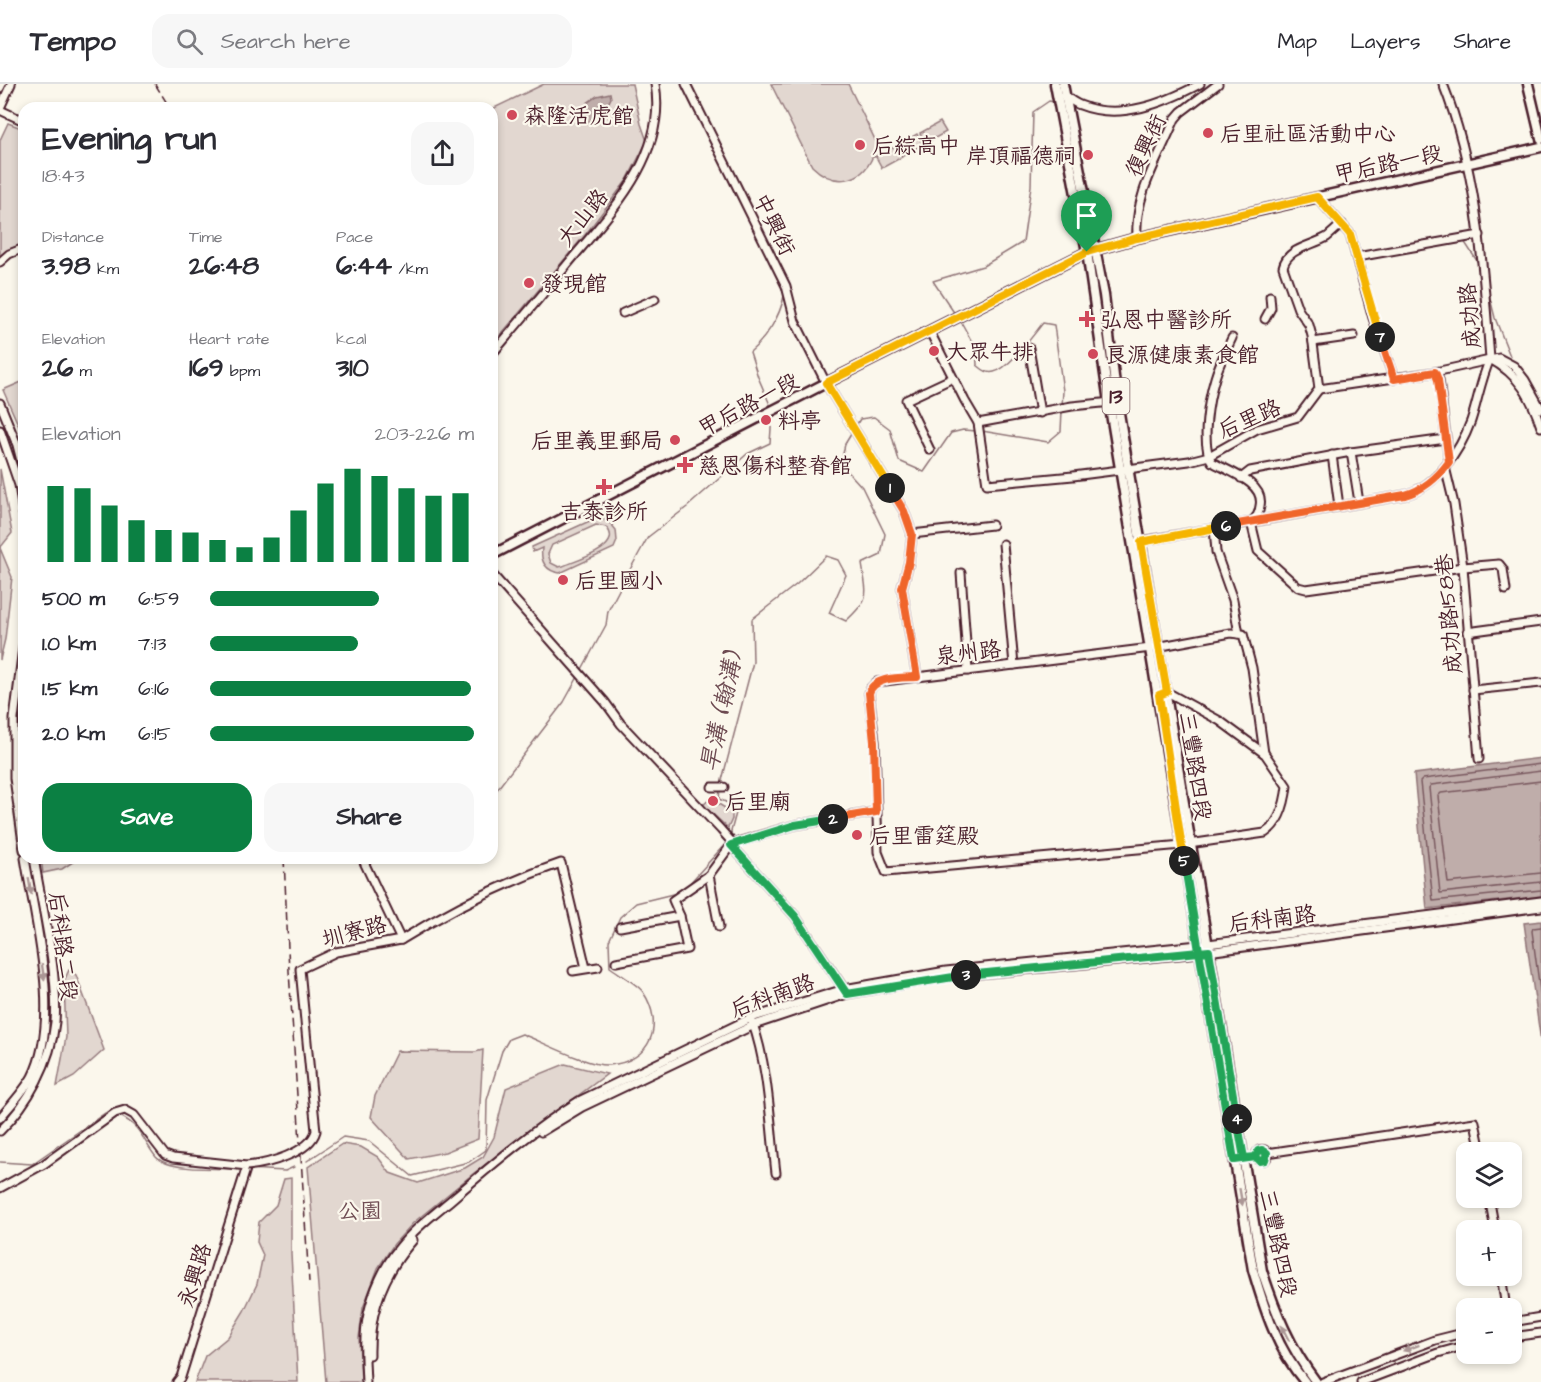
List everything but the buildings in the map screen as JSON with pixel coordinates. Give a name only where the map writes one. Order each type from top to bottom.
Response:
[{"type":"main road","name":"13","points":[[1055,84],[1062,96]]},
{"type":"main road","name":"13","points":[[1063,84],[1062,96],[1091,251]]},
{"type":"main road","points":[[1528,84],[1541,139]]},
{"type":"main road","name":"甲后路一段","points":[[498,552],[826,383],[1091,251],[1137,238],[1541,147]]},
{"type":"main road","name":"三豐路四段","points":[[1091,251],[1113,401],[1239,1159],[1262,1271],[1279,1322],[1291,1346],[1317,1382]]},
{"type":"main road","name":"三豐路四段","points":[[1239,1159],[1253,1270],[1264,1309],[1283,1351],[1305,1382]]},
{"type":"street","points":[[11,84],[0,109],[18,119]]},
{"type":"street","name":"大山路","points":[[498,347],[606,218],[633,182],[648,151],[656,125],[658,104],[655,84]]},
{"type":"street","name":"中興街","points":[[686,84],[786,286],[795,321],[826,383],[904,511],[912,534]]},
{"type":"street","name":"復興街","points":[[1062,96],[1078,105],[1097,110],[1124,110],[1148,107],[1173,98],[1200,84]]},
{"type":"street","name":"復興街","points":[[1137,238],[1137,224],[1145,183],[1175,119],[1218,84]]},
{"type":"street","name":"成功路","points":[[1137,542],[1359,502],[1389,499],[1416,492],[1447,464],[1471,422],[1483,375],[1490,359],[1480,235],[1456,120],[1443,84]]},
{"type":"street","points":[[1317,197],[1350,234],[1373,318],[1394,379]]},
{"type":"street","points":[[1342,224],[1326,238],[1290,254],[1284,260],[1283,267],[1298,309],[1309,325],[1319,389],[1435,372],[1499,358],[1514,366],[1526,380],[1541,410]]},
{"type":"street","points":[[1357,257],[1480,235]]},
{"type":"street","points":[[0,262],[9,254],[18,250]]},
{"type":"street","points":[[1265,319],[1271,308],[1270,296]]},
{"type":"street","points":[[623,314],[655,299]]},
{"type":"street","points":[[930,332],[978,423],[1113,401]]},
{"type":"street","points":[[1313,342],[1354,336]]},
{"type":"street","points":[[1232,338],[1216,377],[1210,402],[1207,428],[1209,456],[1212,462],[1256,486],[1260,493],[1261,503],[1258,516],[1251,522],[1258,551],[1298,587],[1306,589],[1499,564],[1503,569],[1506,590]]},
{"type":"street","points":[[1029,348],[1041,413]]},
{"type":"street","points":[[1490,359],[1511,372],[1521,383],[1541,427]]},
{"type":"street","name":"成功路158巷","points":[[1435,372],[1438,380],[1462,567],[1479,759]]},
{"type":"street","points":[[930,450],[906,400],[953,378]]},
{"type":"street","name":"后里路","points":[[978,423],[986,483],[989,485],[1189,461],[1209,456],[1257,429],[1298,417],[1319,389]]},
{"type":"street","points":[[0,403],[18,449]]},
{"type":"street","points":[[0,430],[18,482]]},
{"type":"street","points":[[1241,478],[1250,471],[1332,455],[1446,439]]},
{"type":"street","points":[[1351,452],[1359,502]]},
{"type":"street","points":[[1332,455],[1339,506]]},
{"type":"street","points":[[917,677],[902,588],[909,562],[912,534],[992,525]]},
{"type":"street","points":[[1215,528],[1216,552],[1233,600],[1239,634],[1243,634],[1252,668],[1264,753]]},
{"type":"street","points":[[1003,544],[1014,665]]},
{"type":"street","points":[[961,573],[968,670]]},
{"type":"street","points":[[498,581],[605,702],[621,724],[729,840],[795,916],[846,991]]},
{"type":"street","points":[[1467,632],[1541,622]]},
{"type":"street","name":"泉州路","points":[[1186,844],[886,872],[878,852],[874,742],[869,693],[871,687],[877,682],[1155,648],[1231,633],[1239,634]]},
{"type":"street","points":[[1473,690],[1541,683]]},
{"type":"street","points":[[18,687],[14,719],[14,778],[18,807]]},
{"type":"street","points":[[1163,693],[1220,721],[1264,753],[1287,786],[1285,805],[1272,829],[1265,833],[1186,844]]},
{"type":"street","points":[[712,786],[724,787]]},
{"type":"street","points":[[616,962],[687,949],[680,916],[673,900],[710,875],[729,840],[795,825],[876,812]]},
{"type":"street","points":[[400,940],[521,877],[561,863],[586,968]]},
{"type":"street","name":"后科路二段","points":[[0,1118],[32,1078],[43,1043],[47,1018],[42,966],[26,864]]},
{"type":"street","name":"后科路二段","points":[[0,1131],[10,1122],[38,1080],[51,1043],[55,1023],[56,999],[35,864]]},
{"type":"street","name":"圳寮路","points":[[247,1166],[280,1159],[311,1142],[315,1136],[300,969],[336,952],[400,940],[365,864]]},
{"type":"street","points":[[710,875],[719,927]]},
{"type":"street","name":"后科南路","points":[[368,1382],[369,1338],[376,1304],[390,1270],[416,1236],[508,1158],[559,1120],[752,1022],[846,991],[947,974],[1270,940],[1541,902]]},
{"type":"street","name":"后科南路","points":[[1420,920],[1541,907]]},
{"type":"street","points":[[620,927],[680,916]]},
{"type":"street","points":[[573,971],[598,967]]},
{"type":"street","points":[[752,1022],[759,1043],[776,1173]]},
{"type":"street","points":[[0,1188],[44,1164],[115,1113],[125,1110],[134,1115],[165,1155],[179,1159],[247,1166]]},
{"type":"street","points":[[1239,1159],[1256,1157],[1260,1150],[1267,1153],[1475,1122],[1479,1142]]},
{"type":"street","name":"永興路","points":[[177,1382],[182,1377],[247,1166]]},
{"type":"street","points":[[1522,1320],[1541,1317]]},
{"type":"street","points":[[1522,1336],[1541,1333]]},
{"type":"street","points":[[1323,1382],[1435,1340],[1456,1335]]},
{"type":"street","points":[[1360,1382],[1456,1348]]},
{"type":"green space","points":[[544,84],[632,84],[647,141],[627,180],[585,235],[498,338],[498,106]]},
{"type":"green space","points":[[771,84],[848,84],[882,154],[896,146],[902,157],[882,168],[876,157],[879,155],[873,156],[861,173],[846,179],[828,177],[820,173],[812,166]]},
{"type":"green space","points":[[940,122],[946,132],[926,143],[920,133]]},
{"type":"green space","points":[[8,123],[18,127],[18,246],[0,257],[0,140]]},
{"type":"green space","points":[[917,134],[923,145],[903,155],[898,145]]},
{"type":"green space","points":[[18,384],[18,424],[3,390]]},
{"type":"green space","points":[[0,469],[12,533],[0,548]]},
{"type":"green space","points":[[605,514],[607,518],[604,520],[616,530],[617,541],[614,548],[560,573],[545,565],[542,548],[533,552],[532,547]],"holes":[[[596,525],[606,527],[610,534],[605,547],[559,567],[551,563],[548,554],[552,545]]]},
{"type":"green space","points":[[0,548],[12,577],[5,639],[0,660]]},
{"type":"green space","points":[[710,799],[732,812],[728,828],[703,805]]},
{"type":"green space","points":[[42,864],[70,864],[62,869],[43,873]]},
{"type":"green space","points":[[69,970],[76,975],[104,1050],[74,1077],[57,1086],[66,1037],[64,981]]},
{"type":"green space","points":[[483,1050],[478,1139],[445,1152],[409,1159],[371,1117],[375,1096],[397,1051],[475,1052]]},
{"type":"green space","name":"公園","points":[[565,1064],[607,1074],[474,1173],[413,1223],[394,1244],[378,1268],[363,1308],[359,1338],[361,1382],[326,1382],[308,1167],[342,1144],[361,1147],[378,1157],[390,1173],[418,1183],[465,1168],[483,1157],[494,1137],[506,1088]]},
{"type":"green space","name":"公園","points":[[291,1178],[291,1254],[298,1382],[195,1382],[205,1356],[228,1337],[257,1284],[263,1255],[257,1242],[259,1222],[276,1205],[284,1179]]},
{"type":"water","points":[[610,93],[609,102],[601,104],[596,109],[591,123],[584,120],[587,103],[597,96]]},
{"type":"water","points":[[1541,758],[1541,896],[1427,909],[1414,774]]},
{"type":"water","points":[[1541,921],[1541,1042],[1524,923]]},
{"type":"waterway","name":"旱溝 (翰溝)","points":[[955,314],[933,281],[983,266],[1023,242],[1031,186],[1033,112],[1049,101],[1054,102]]},
{"type":"waterway","points":[[1464,241],[1479,264]]},
{"type":"waterway","points":[[1487,286],[1495,318],[1510,356]]},
{"type":"waterway","points":[[771,407],[750,352],[772,327],[784,296]]},
{"type":"waterway","name":"旱溝 (翰溝)","points":[[960,320],[976,349],[977,365],[989,372],[1000,370],[1007,365],[1043,323],[1054,325],[1063,391],[1062,406]]},
{"type":"waterway","name":"旱溝 (翰溝)","points":[[982,431],[1048,442],[1061,431],[1062,411]]},
{"type":"waterway","points":[[581,671],[606,625],[608,611],[648,537],[687,507],[747,454],[770,443],[772,415]]},
{"type":"waterway","name":"旱溝 (翰溝)","points":[[855,427],[860,419],[874,417],[890,429],[899,461],[924,472],[951,433],[963,430],[977,431]]},
{"type":"waterway","name":"旱溝 (翰溝)","points":[[721,784],[753,662],[752,619],[797,584],[826,556],[838,560],[846,575],[829,613],[846,621],[860,607],[865,596],[862,564],[881,555],[885,534],[862,487],[841,464],[845,444],[853,431]]},
{"type":"waterway","points":[[498,788],[564,702],[579,675]]},
{"type":"waterway","name":"旱溝 (翰溝)","points":[[720,789],[719,799],[730,804],[736,813],[730,835]]},
{"type":"waterway","name":"旱溝 (翰溝)","points":[[688,885],[727,842]]},
{"type":"waterway","name":"旱溝 (翰溝)","points":[[307,1161],[343,1137],[369,1141],[412,1176],[469,1162],[486,1150],[487,1100],[502,1051],[509,1039],[522,1034],[601,1065],[623,1062],[635,1057],[650,1040],[653,1017],[650,1004],[641,989],[610,967],[609,941],[620,917],[636,903],[677,893]]},
{"type":"waterway","name":"旱溝 (翰溝)","points":[[0,1162],[32,1164],[105,1113],[113,1112]]},
{"type":"waterway","name":"旱溝 (翰溝)","points":[[120,1116],[137,1129],[156,1157],[163,1162],[184,1167],[243,1169]]},
{"type":"waterway","name":"旱溝 (翰溝)","points":[[248,1169],[285,1171],[294,1167]]},
{"type":"railway","points":[[155,84],[166,102]]},
{"type":"railway","points":[[284,864],[309,1282]]},
{"type":"place","name":"森隆活虎館","points":[[512,115]]},
{"type":"place","name":"后里社區活動中心","points":[[1208,133]]},
{"type":"place","name":"后綜高中","points":[[860,145]]},
{"type":"place","name":"岸頂福德祠","points":[[1088,155]]},
{"type":"place","name":"發現館","points":[[529,283]]},
{"type":"place","name":"弘恩中醫診所","points":[[1087,319]]},
{"type":"place","name":"大眾牛排","points":[[934,351]]},
{"type":"place","name":"良源健康素食館","points":[[1093,354]]},
{"type":"place","name":"料亭","points":[[766,420]]},
{"type":"place","name":"后里義里郵局","points":[[675,440]]},
{"type":"place","name":"慈恩傷科整脊館","points":[[685,465]]},
{"type":"place","name":"吉泰診所","points":[[604,487]]},
{"type":"place","name":"后里國小","points":[[563,580]]},
{"type":"place","name":"后里廟","points":[[713,801]]},
{"type":"place","name":"后里雷筳殿","points":[[857,835]]},
{"type":"route","points":[[1087,252],[826,383],[904,511],[912,534],[909,562],[902,588],[917,677],[877,682],[871,687],[869,693],[874,742],[876,812],[795,825],[731,845],[795,916],[847,994],[947,977],[1200,952],[1209,951],[1244,1158],[1256,1157],[1258,1151],[1262,1150],[1267,1155],[1264,1161],[1256,1157],[1234,1160],[1219,1073],[1200,952],[1182,845],[1159,695],[1167,692],[1141,542],[1359,502],[1389,499],[1416,492],[1438,475],[1449,462],[1438,380],[1435,372],[1394,379],[1373,318],[1350,234],[1317,197],[1137,238],[1087,252]]}]
